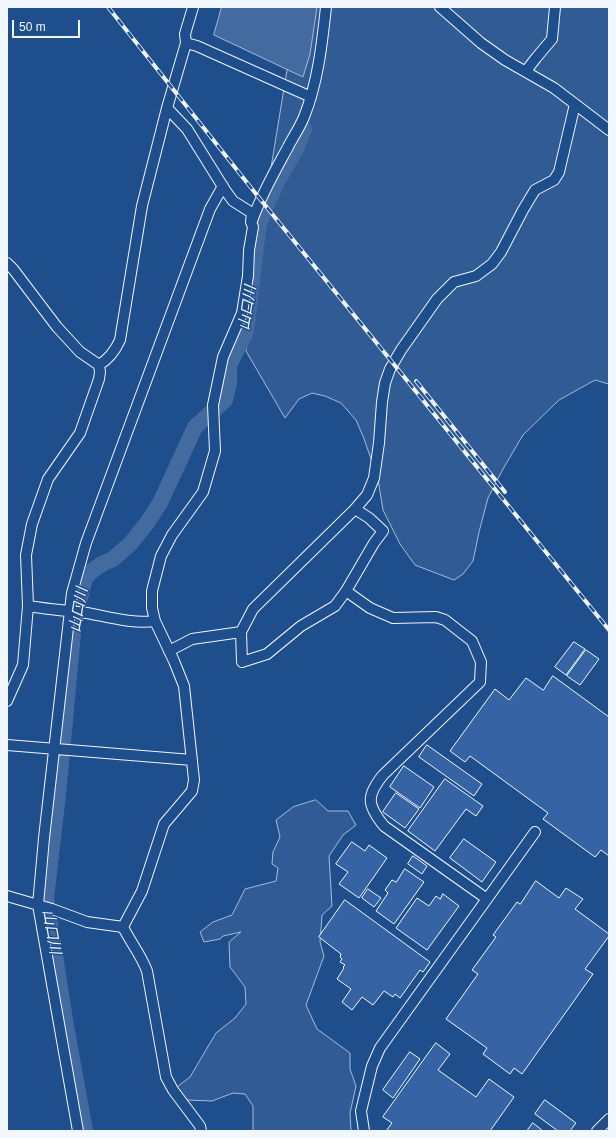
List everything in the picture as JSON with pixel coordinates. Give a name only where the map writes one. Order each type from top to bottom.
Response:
[{"type":"street","points":[[99,365],[107,360],[116,350],[120,340],[142,206],[167,108],[186,43],[185,34],[193,7]]},
{"type":"street","points":[[251,222],[271,178],[304,118],[311,96],[321,53],[326,7]]},
{"type":"street","points":[[440,7],[481,43],[505,60],[554,88],[609,130]]},
{"type":"street","points":[[526,71],[552,39],[554,7]]},
{"type":"street","points":[[186,43],[197,46],[311,96]]},
{"type":"street","points":[[355,509],[369,518],[383,531],[335,606],[301,626],[267,654],[242,662],[241,632],[253,609],[355,509],[367,495],[374,478],[379,443],[382,402],[385,383],[390,369],[411,336],[437,300],[454,282],[476,276],[492,264],[501,252],[535,190],[554,180],[559,172],[575,104]]},
{"type":"street","points":[[123,927],[142,891],[164,824],[192,791],[194,780],[184,686],[155,621],[152,608],[152,591],[161,556],[172,535],[203,492],[215,451],[213,405],[223,357],[242,313],[248,276],[249,250],[253,227],[251,222],[252,213],[233,201],[187,130],[167,108]]},
{"type":"street","points":[[78,1131],[38,905],[44,838],[72,593],[86,543],[210,209],[223,186]]},
{"type":"street","points":[[7,263],[57,327],[80,352],[99,365],[100,372],[99,380],[80,433],[48,479],[32,524],[26,555],[28,606],[23,665],[7,702]]},
{"type":"street","points":[[346,591],[370,608],[392,618],[436,617],[445,620],[472,641],[481,662],[480,682],[383,775],[373,787],[370,802],[375,814],[384,826],[487,899]]},
{"type":"street","points":[[28,606],[128,620],[145,622],[155,621]]},
{"type":"street","points":[[169,651],[192,639],[241,632]]},
{"type":"street","points":[[7,745],[192,760]]},
{"type":"street","points":[[364,1131],[361,1111],[372,1066],[380,1048],[535,832]]},
{"type":"street","points":[[7,896],[52,909],[87,922],[123,927]]},
{"type":"street","points":[[123,927],[143,960],[147,971],[166,1077],[173,1090],[200,1126],[201,1131]]},
{"type":"street","points":[[597,1131],[609,1119]]},
{"type":"shaded area","points":[[222,7],[317,7],[310,54],[303,77],[214,35]]},
{"type":"shaded area","points":[[300,7],[609,7],[609,384],[595,380],[559,400],[523,435],[488,498],[473,561],[463,574],[454,580],[415,565],[400,544],[383,510],[378,479],[363,436],[356,420],[341,403],[325,396],[312,393],[299,399],[285,418],[246,351],[267,192],[288,64]]},
{"type":"shaded area","points":[[316,800],[328,811],[348,811],[356,825],[343,835],[329,856],[332,906],[322,915],[320,942],[324,956],[306,1005],[317,1029],[350,1053],[350,1069],[356,1086],[350,1113],[351,1131],[253,1131],[253,1106],[245,1094],[233,1093],[212,1101],[187,1100],[177,1087],[190,1077],[216,1033],[235,1018],[246,1004],[245,987],[230,967],[229,942],[241,932],[223,936],[220,939],[204,942],[200,932],[213,922],[232,915],[245,889],[276,881],[278,868],[272,864],[273,852],[280,837],[276,820],[293,807]]},
{"type":"building","points":[[574,642],[585,649],[566,675],[555,667]]},
{"type":"building","points":[[586,650],[599,659],[580,685],[567,676]]},
{"type":"building","points":[[553,676],[609,717],[609,856],[601,850],[595,857],[543,819],[548,813],[470,756],[465,762],[450,751],[495,689],[509,700],[526,678],[543,690]]},
{"type":"building","points":[[427,745],[482,784],[474,796],[419,757]]},
{"type":"building","points":[[404,766],[434,787],[420,808],[390,787]]},
{"type":"building","points":[[445,779],[483,806],[476,816],[466,809],[435,851],[408,831]]},
{"type":"building","points":[[396,793],[419,809],[405,828],[383,812]]},
{"type":"building","points":[[464,839],[496,862],[482,882],[450,858]]},
{"type":"building","points":[[352,842],[365,851],[369,845],[387,858],[359,898],[339,884],[348,872],[336,864]]},
{"type":"building","points":[[413,856],[427,866],[422,874],[408,864]]},
{"type":"building","points":[[405,869],[424,882],[394,924],[376,911],[388,893],[385,890],[392,880],[396,882]]},
{"type":"building","points":[[536,881],[559,898],[566,888],[583,899],[575,909],[609,934],[609,936],[585,969],[593,974],[522,1074],[514,1068],[510,1074],[483,1054],[487,1048],[446,1019],[478,974],[472,970],[496,937],[493,935],[517,902],[520,904]]},
{"type":"building","points":[[368,889],[381,898],[374,907],[362,898]]},
{"type":"building","points":[[443,894],[459,906],[427,950],[396,928],[417,898],[429,906],[436,896],[440,899]]},
{"type":"building","points":[[345,900],[430,962],[423,972],[420,970],[400,998],[395,994],[393,997],[384,991],[373,1005],[362,997],[352,1010],[342,1002],[351,989],[337,979],[345,965],[340,962],[342,959],[340,957],[341,954],[319,937]]},
{"type":"building","points":[[436,1043],[450,1054],[438,1070],[476,1097],[489,1079],[514,1097],[490,1131],[386,1131],[392,1123],[383,1117]]},
{"type":"building","points":[[410,1052],[420,1059],[393,1098],[383,1090]]},
{"type":"building","points":[[545,1100],[576,1123],[570,1131],[558,1131],[535,1114]]},
{"type":"building","points":[[533,1123],[543,1131],[527,1131]]},
{"type":"waterway","name":"山口川","points":[[85,1131],[66,1026],[46,898],[58,795],[74,623],[85,578],[93,570],[113,559],[130,544],[147,523],[160,503],[195,427],[225,400],[229,383],[229,365],[245,334],[247,324],[258,229],[263,212],[277,182],[296,149],[304,129]]},
{"type":"railway","points":[[108,7],[256,194],[609,630]]},
{"type":"railway","points":[[416,381],[505,492]]}]
